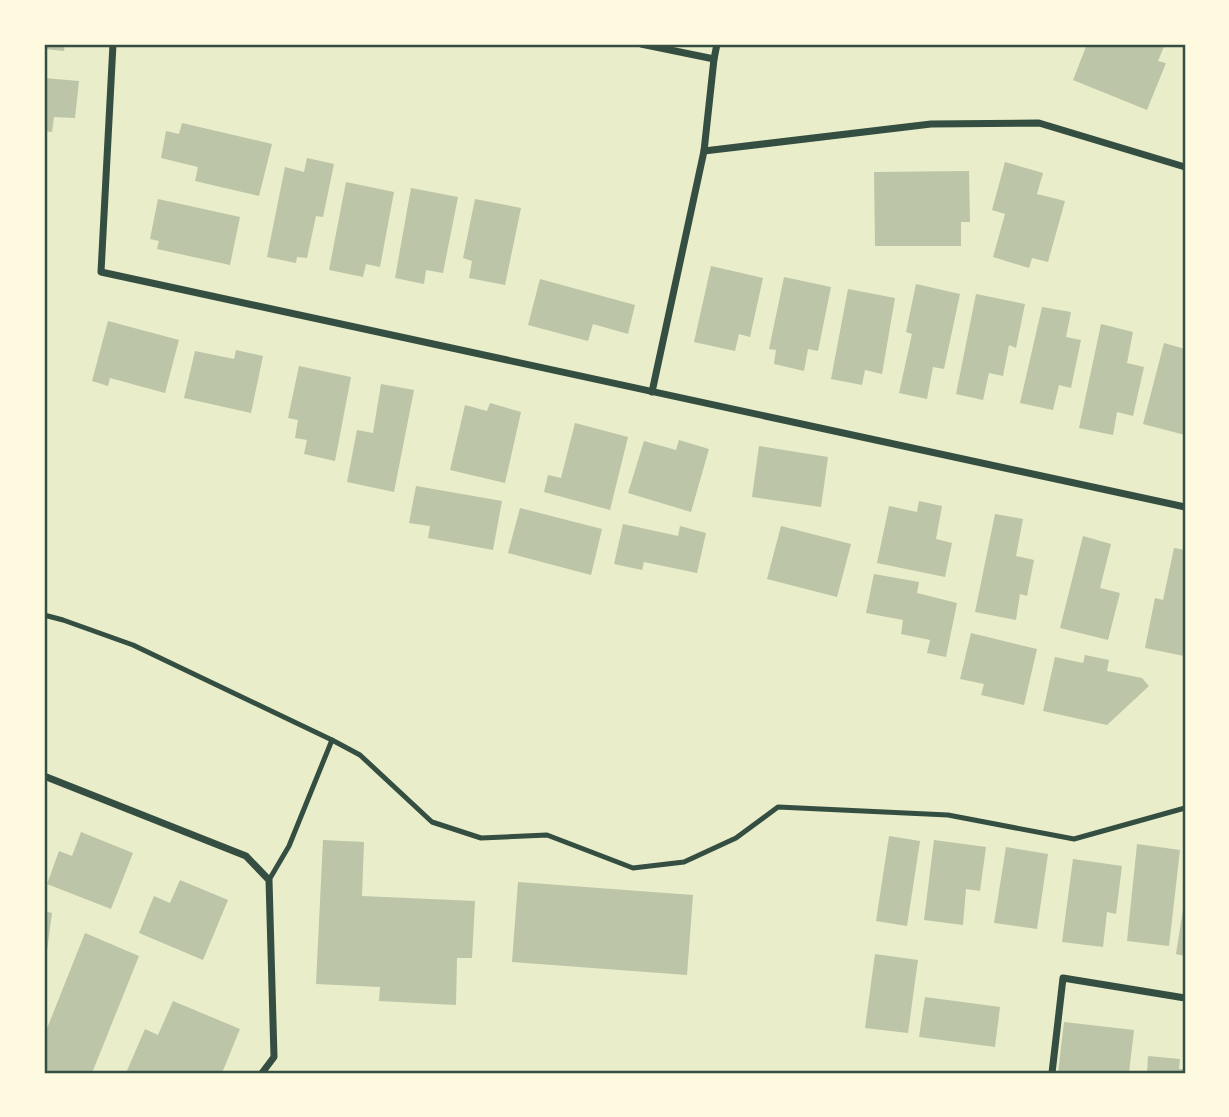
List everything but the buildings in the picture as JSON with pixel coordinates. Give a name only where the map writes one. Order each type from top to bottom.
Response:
[{"type":"street","points":[[113,44],[101,272],[1185,507]]},
{"type":"street","points":[[641,44],[714,59]]},
{"type":"street","points":[[652,392],[704,151],[717,44]]},
{"type":"street","points":[[704,151],[931,124],[1039,122],[1185,167]]},
{"type":"street","points":[[44,776],[246,856],[269,880],[274,1057],[262,1073]]},
{"type":"street","points":[[1052,1073],[1063,978],[1185,998]]},
{"type":"lane","points":[[44,615],[133,645],[332,740],[360,755],[432,822],[481,838],[547,835],[633,868],[684,862],[736,838],[778,807],[948,815],[1074,839],[1185,808]]},
{"type":"lane","points":[[269,880],[289,846],[332,740]]}]
